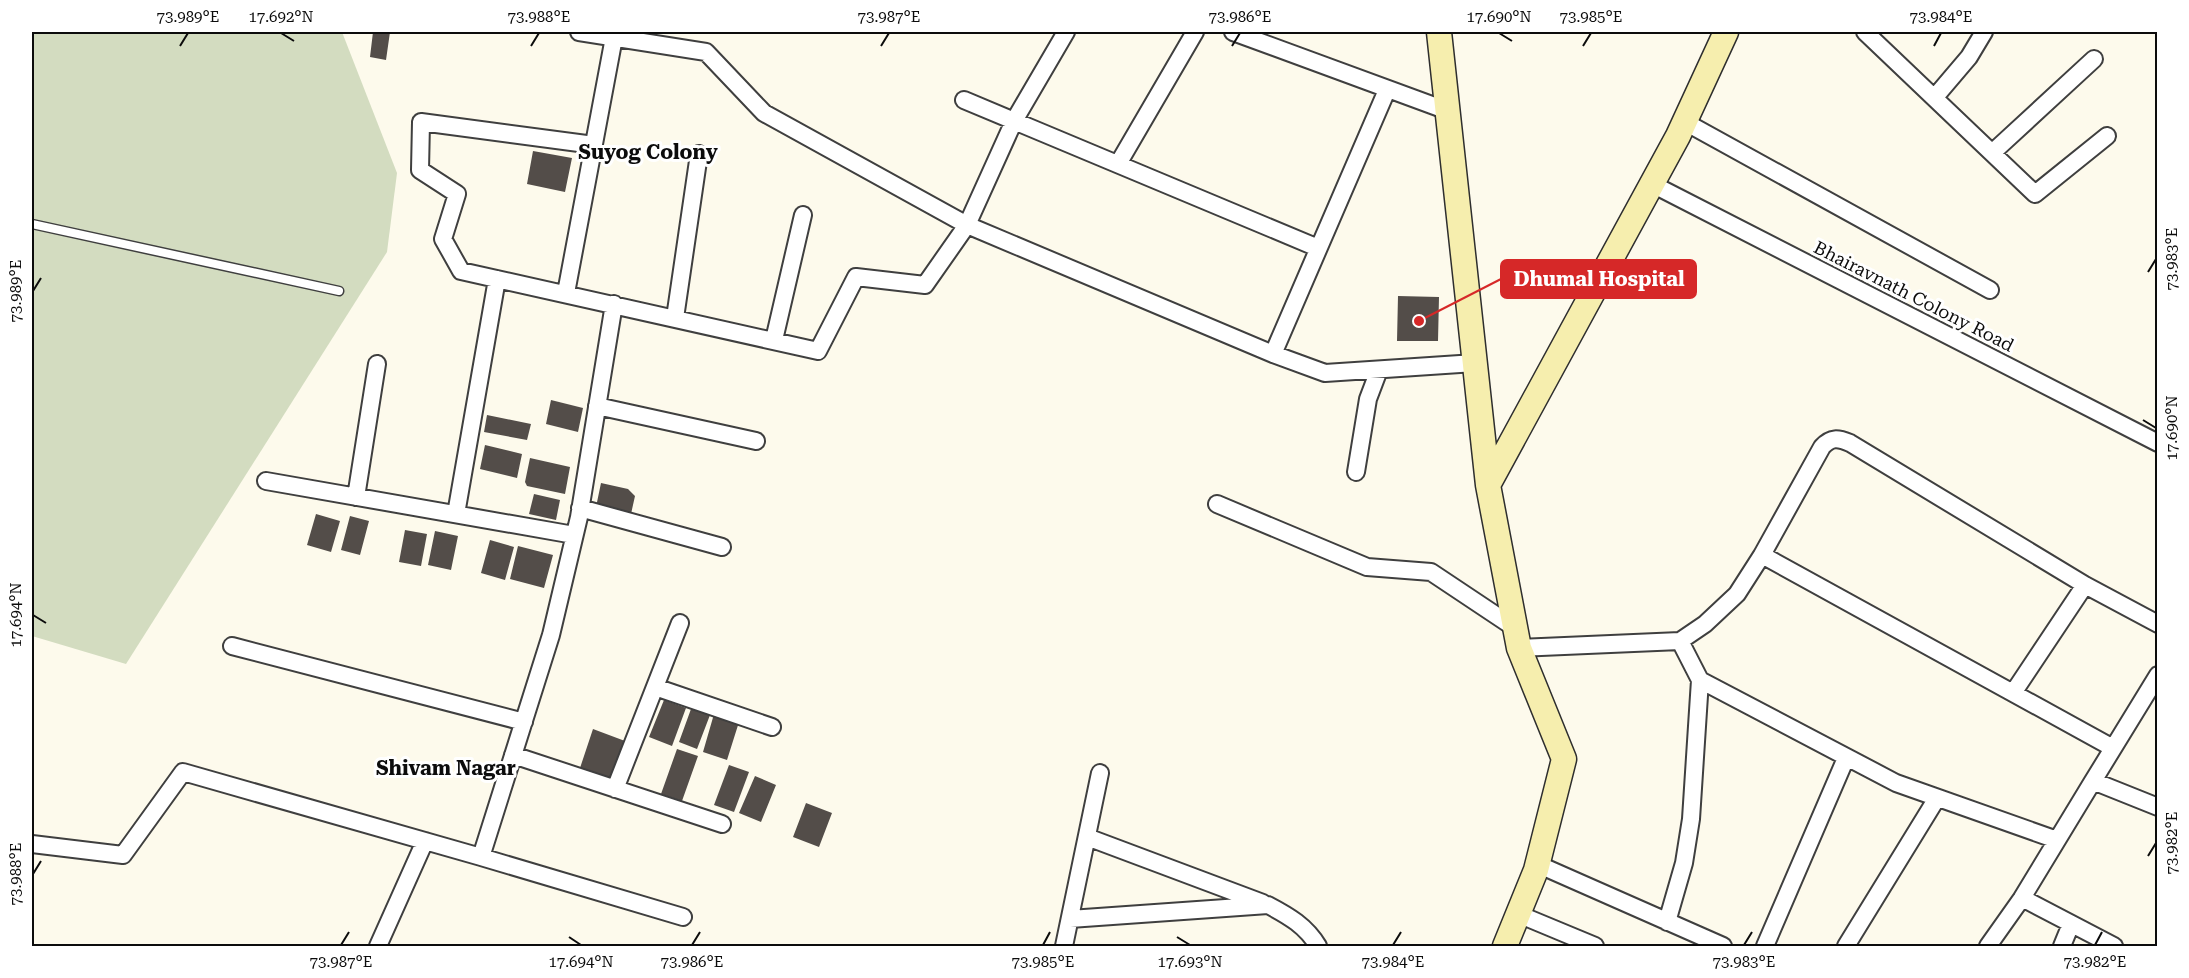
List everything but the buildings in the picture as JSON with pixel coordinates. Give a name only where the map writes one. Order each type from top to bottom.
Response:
[{"type":"main road","points":[[1439,32],[1488,485],[1517,638],[1564,759],[1537,864],[1505,946]]},
{"type":"main road","points":[[1488,485],[1685,122],[1726,32]]},
{"type":"street","points":[[579,32],[614,34],[706,52],[764,113],[967,225],[1274,354],[1325,373],[1475,363]]},
{"type":"street","points":[[594,145],[421,122],[420,170],[457,194],[443,239],[461,271],[818,351],[856,277],[925,285],[967,225],[1014,121],[1066,32]]},
{"type":"street","points":[[1118,164],[1195,32]]},
{"type":"street","points":[[1233,32],[1448,111]]},
{"type":"street","points":[[1865,32],[2035,194],[2107,136]]},
{"type":"street","points":[[1935,97],[1969,57],[1984,32]]},
{"type":"street","points":[[566,293],[614,34]]},
{"type":"street","points":[[1992,153],[2094,59]]},
{"type":"street","points":[[1274,354],[1387,90]]},
{"type":"street","points":[[964,100],[1318,248]]},
{"type":"street","points":[[1685,122],[1990,290]]},
{"type":"street","points":[[675,318],[699,154]]},
{"type":"street","name":"Bhairavnath Colony Road","points":[[1652,184],[2157,443]]},
{"type":"street","points":[[774,340],[803,215]]},
{"type":"street","points":[[456,514],[497,279]]},
{"type":"street","points":[[481,857],[551,635],[580,508],[614,304]]},
{"type":"street","points":[[356,496],[377,364]]},
{"type":"street","points":[[1356,472],[1368,399],[1379,370]]},
{"type":"street","points":[[597,406],[756,441]]},
{"type":"street","points":[[1217,504],[1367,567],[1431,572],[1517,638],[1680,641],[1705,624],[1737,594],[1762,555],[1822,447],[1828,440],[1838,438],[1850,443],[2085,585],[2157,624]]},
{"type":"street","points":[[266,481],[574,535]]},
{"type":"street","points":[[580,508],[722,547]]},
{"type":"street","points":[[1762,555],[2113,748]]},
{"type":"street","points":[[2013,693],[2085,585]]},
{"type":"street","points":[[615,789],[680,623]]},
{"type":"street","points":[[1667,922],[1684,863],[1691,819],[1700,680],[1680,641]]},
{"type":"street","points":[[232,646],[524,722]]},
{"type":"street","points":[[1988,946],[2022,898],[2157,675]]},
{"type":"street","points":[[1700,680],[1896,783],[2057,840]]},
{"type":"street","points":[[655,687],[772,727]]},
{"type":"street","points":[[513,755],[722,824]]},
{"type":"street","points":[[1765,946],[1846,758]]},
{"type":"street","points":[[32,844],[123,855],[183,772],[683,917]]},
{"type":"street","points":[[1064,946],[1100,773]]},
{"type":"street","points":[[2093,781],[2157,807]]},
{"type":"street","points":[[1846,946],[1937,798]]},
{"type":"street","points":[[1087,837],[1268,905],[1290,917],[1311,934],[1318,946]]},
{"type":"street","points":[[378,946],[425,841]]},
{"type":"street","points":[[1537,864],[1723,946]]},
{"type":"street","points":[[2022,898],[2114,946]]},
{"type":"street","points":[[1070,919],[1268,905]]},
{"type":"street","points":[[1518,914],[1595,946]]},
{"type":"street","points":[[2062,946],[2072,924]]},
{"type":"lane","points":[[32,224],[339,291]]},
{"type":"green space","points":[[32,32],[342,32],[397,173],[387,252],[126,664],[32,636]]},
{"type":"place","name":"Dhumal Hospital","points":[[1419,321]]},
{"type":"district","name":"Suyog Colony","points":[[648,152]]},
{"type":"district","name":"Shivam Nagar","points":[[446,768]]}]
